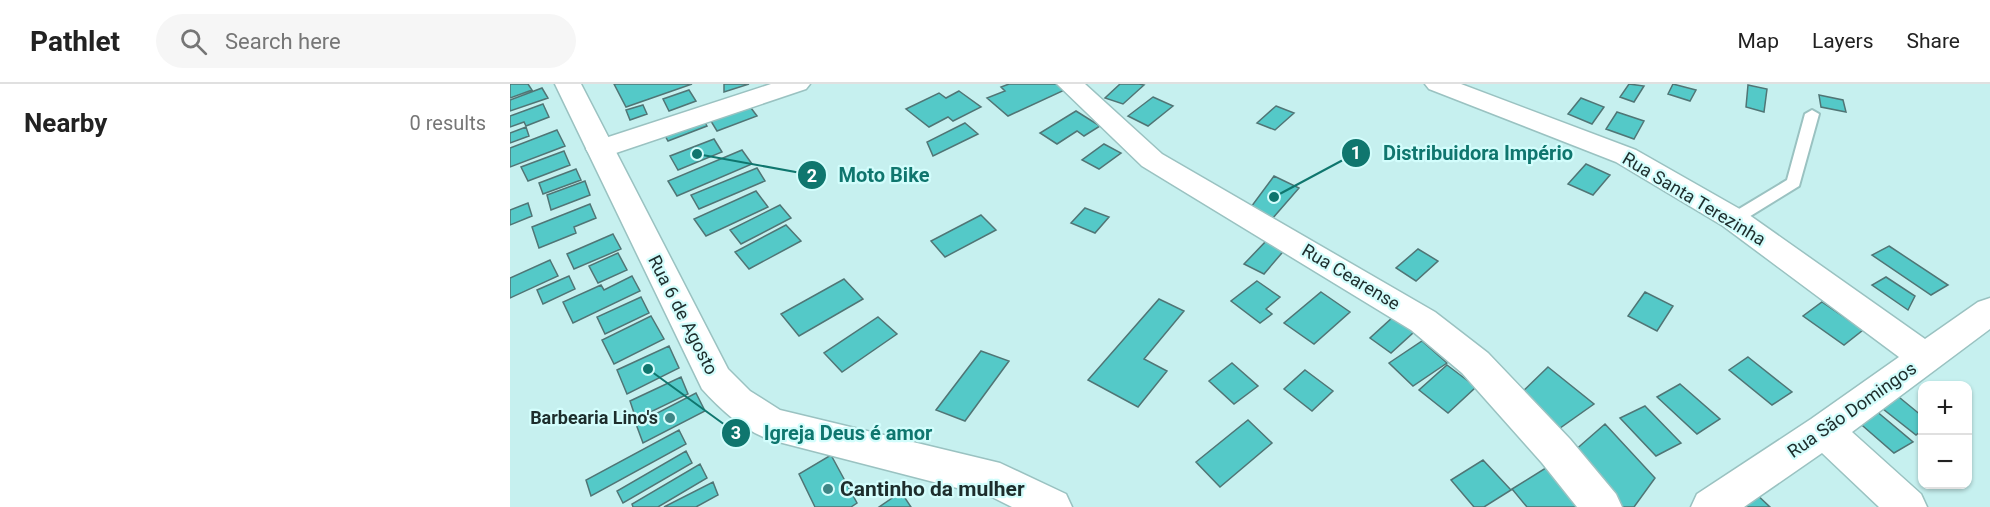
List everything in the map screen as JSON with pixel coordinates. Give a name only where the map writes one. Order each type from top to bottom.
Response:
[{"type":"street","name":"Rua 6 de Agosto","points":[[568,84],[715,379],[737,402],[771,424],[1000,481],[1052,507]]},
{"type":"street","points":[[600,149],[797,84]]},
{"type":"street","name":"Rua Cearense","points":[[1070,84],[1152,160],[1423,321],[1475,363],[1556,451],[1602,507]]},
{"type":"street","name":"Rua Santa Terezinha","points":[[1438,84],[1626,156],[1734,219],[1926,358]]},
{"type":"street","name":"Rua São Domingos","points":[[1711,507],[1824,431],[1990,311]]},
{"type":"street","points":[[1824,431],[1907,507]]},
{"type":"lane","points":[[1734,219],[1794,183],[1812,114]]},
{"type":"building","points":[[510,84],[528,84],[532,90],[510,98]]},
{"type":"building","points":[[614,84],[692,84],[626,107]]},
{"type":"building","points":[[724,84],[749,84],[724,92]]},
{"type":"building","points":[[1009,84],[1063,84],[1069,88],[1008,116],[987,98],[1005,91],[1001,87]]},
{"type":"building","points":[[1120,84],[1144,85],[1123,104],[1105,98]]},
{"type":"building","points":[[1629,84],[1644,86],[1634,102],[1620,97]]},
{"type":"building","points":[[1673,84],[1696,90],[1690,101],[1668,94]]},
{"type":"building","points":[[1748,85],[1767,89],[1764,112],[1746,107]]},
{"type":"building","points":[[542,88],[548,98],[510,111],[510,100]]},
{"type":"building","points":[[689,90],[696,101],[669,111],[663,99]]},
{"type":"building","points":[[959,91],[981,107],[953,121],[948,117],[929,127],[906,109],[939,93],[946,98]]},
{"type":"building","points":[[1819,95],[1843,100],[1846,112],[1821,107]]},
{"type":"building","points":[[1153,97],[1173,106],[1148,126],[1128,116]]},
{"type":"building","points":[[1581,98],[1604,107],[1592,124],[1568,114]]},
{"type":"building","points":[[543,104],[549,117],[526,126],[524,122],[510,127],[510,116]]},
{"type":"building","points":[[748,104],[757,116],[717,131],[709,118]]},
{"type":"building","points":[[643,105],[647,114],[630,120],[626,110]]},
{"type":"building","points":[[1276,106],[1294,113],[1275,130],[1257,123]]},
{"type":"building","points":[[1076,111],[1100,126],[1084,136],[1077,131],[1057,144],[1040,133]]},
{"type":"building","points":[[1617,112],[1644,121],[1634,139],[1606,129]]},
{"type":"building","points":[[703,119],[707,126],[668,141],[664,134]]},
{"type":"building","points":[[965,123],[978,134],[933,156],[927,142]]},
{"type":"building","points":[[526,127],[529,136],[510,143],[510,133]]},
{"type":"building","points":[[557,130],[565,146],[510,167],[510,148]]},
{"type":"building","points":[[714,139],[722,152],[678,170],[670,156]]},
{"type":"building","points":[[1104,144],[1121,153],[1099,169],[1082,160]]},
{"type":"building","points":[[742,150],[752,164],[677,196],[668,181]]},
{"type":"building","points":[[564,151],[570,165],[528,181],[521,167]]},
{"type":"building","points":[[1586,164],[1610,175],[1593,195],[1568,184]]},
{"type":"building","points":[[757,168],[765,181],[699,209],[691,195]]},
{"type":"building","points":[[576,169],[581,180],[543,194],[539,183]]},
{"type":"building","points":[[1274,176],[1299,188],[1272,219],[1251,207]]},
{"type":"building","points":[[585,181],[590,195],[551,210],[547,195]]},
{"type":"building","points":[[756,191],[768,207],[706,236],[694,219]]},
{"type":"building","points":[[528,203],[532,216],[510,225],[510,210]]},
{"type":"building","points":[[590,204],[596,218],[574,227],[576,233],[539,248],[532,227]]},
{"type":"building","points":[[780,205],[791,218],[741,244],[730,230]]},
{"type":"building","points":[[1085,208],[1109,217],[1095,233],[1071,223]]},
{"type":"building","points":[[981,215],[996,230],[945,257],[931,241]]},
{"type":"building","points":[[786,225],[801,241],[749,269],[735,252]]},
{"type":"building","points":[[613,234],[621,249],[574,269],[567,254]]},
{"type":"building","points":[[1269,238],[1287,247],[1264,274],[1244,264]]},
{"type":"building","points":[[1889,246],[1948,285],[1931,295],[1872,255]]},
{"type":"building","points":[[1418,249],[1438,261],[1416,281],[1396,268]]},
{"type":"building","points":[[618,253],[627,270],[598,283],[589,266]]},
{"type":"building","points":[[550,260],[558,276],[510,298],[510,278]]},
{"type":"building","points":[[569,276],[575,289],[543,304],[537,290]]},
{"type":"building","points":[[632,276],[640,291],[573,323],[563,302],[601,285],[604,290]]},
{"type":"building","points":[[1886,277],[1915,296],[1908,310],[1872,285]]},
{"type":"building","points":[[844,279],[863,299],[799,336],[781,314]]},
{"type":"building","points":[[1257,281],[1280,297],[1266,309],[1272,314],[1260,323],[1231,301]]},
{"type":"building","points":[[1321,292],[1350,312],[1314,344],[1284,323]]},
{"type":"building","points":[[1645,292],[1673,306],[1657,331],[1628,316]]},
{"type":"building","points":[[641,297],[649,313],[605,334],[597,317]]},
{"type":"building","points":[[1159,299],[1184,311],[1144,359],[1167,371],[1138,407],[1088,380]]},
{"type":"building","points":[[1822,302],[1863,330],[1844,345],[1803,316]]},
{"type":"building","points":[[651,316],[664,339],[614,364],[602,340]]},
{"type":"building","points":[[878,317],[897,334],[842,372],[824,353]]},
{"type":"building","points":[[1393,317],[1414,332],[1391,353],[1370,338]]},
{"type":"building","points":[[1422,341],[1447,363],[1413,386],[1389,363]]},
{"type":"building","points":[[669,346],[679,368],[627,394],[617,370]]},
{"type":"building","points":[[981,351],[1009,361],[965,421],[936,410]]},
{"type":"building","points":[[1748,357],[1792,392],[1772,405],[1729,370]]},
{"type":"building","points":[[1232,363],[1258,386],[1234,404],[1209,381]]},
{"type":"building","points":[[1447,365],[1476,387],[1448,413],[1419,390]]},
{"type":"building","points":[[1548,367],[1594,404],[1553,433],[1517,397]]},
{"type":"building","points":[[1305,370],[1333,391],[1312,411],[1284,389]]},
{"type":"building","points":[[681,377],[688,394],[636,419],[630,401]]},
{"type":"building","points":[[1680,384],[1720,419],[1697,434],[1657,397]]},
{"type":"building","name":"Barbearia Lino's","points":[[696,393],[705,411],[643,443],[636,424]]},
{"type":"building","points":[[1894,393],[1918,413],[1918,433],[1916,435],[1878,405]]},
{"type":"building","points":[[1645,406],[1681,443],[1656,456],[1620,418]]},
{"type":"building","points":[[1875,410],[1913,442],[1894,453],[1856,420]]},
{"type":"building","points":[[1248,420],[1272,443],[1220,487],[1196,462]]},
{"type":"building","points":[[1605,424],[1655,478],[1634,507],[1623,507],[1573,452]]},
{"type":"building","points":[[679,430],[686,444],[591,496],[586,480]]},
{"type":"building","points":[[686,451],[692,463],[623,503],[617,491]]},
{"type":"building","name":"Cantinho da mulher","points":[[831,455],[857,503],[851,507],[815,507],[799,474]]},
{"type":"building","points":[[1483,460],[1511,490],[1484,507],[1474,507],[1451,480]]},
{"type":"building","points":[[700,464],[707,478],[658,507],[633,507],[632,504]]},
{"type":"building","points":[[1549,466],[1588,507],[1527,507],[1512,489]]},
{"type":"building","points":[[713,482],[718,495],[696,507],[664,507]]},
{"type":"building","points":[[1753,491],[1770,507],[1732,507]]},
{"type":"building","points":[[901,492],[911,507],[879,507]]},
{"type":"place","name":"Moto Bike","points":[[697,154]]},
{"type":"place","name":"Distribuidora Império","points":[[1274,197]]},
{"type":"place","name":"Igreja Deus é amor","points":[[648,369]]},
{"type":"place","name":"Barbearia Lino's","points":[[670,418]]},
{"type":"place","name":"Cantinho da mulher","points":[[828,489]]}]
